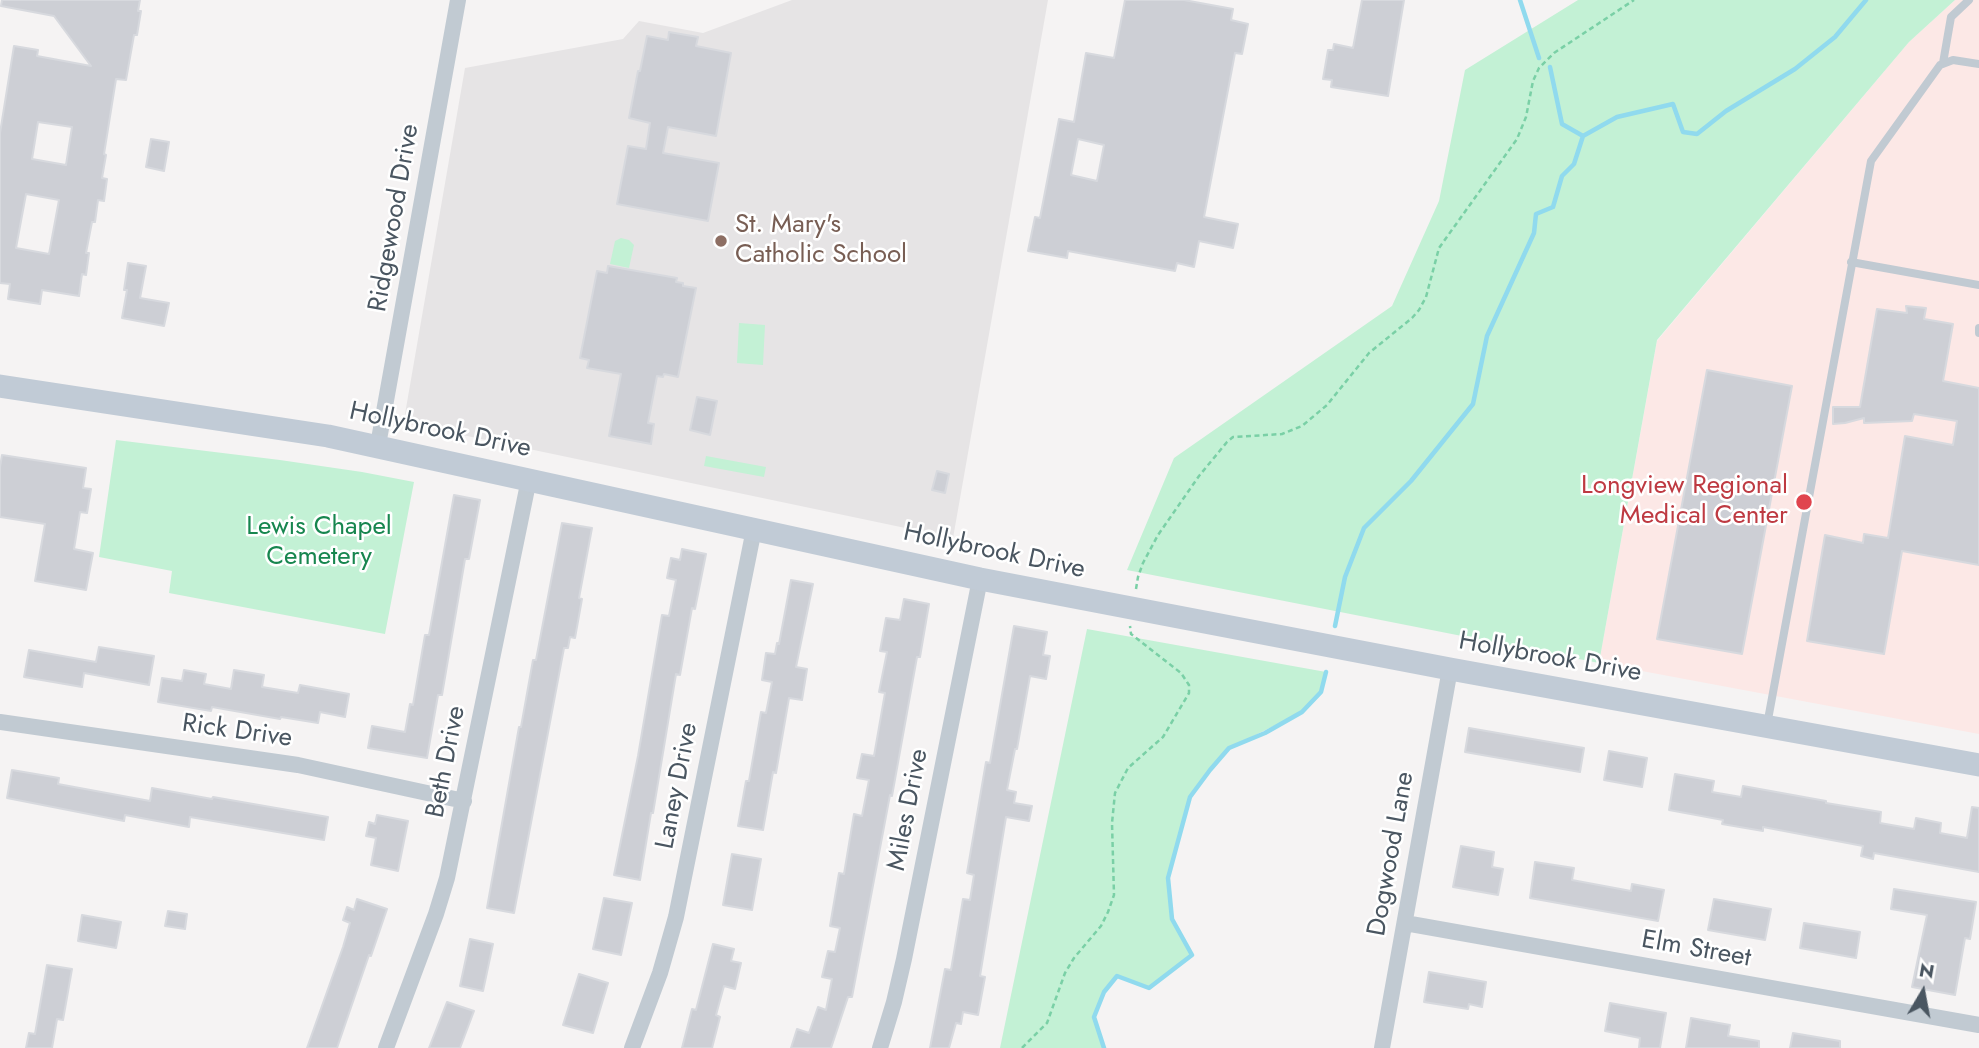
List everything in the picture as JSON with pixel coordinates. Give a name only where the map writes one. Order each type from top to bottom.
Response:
[{"type":"main road","name":"Hollybrook Drive","points":[[0,386],[379,445],[980,579],[1450,669],[1979,765]]},
{"type":"street","name":"Ridgewood Drive","points":[[379,445],[458,0]]},
{"type":"street","name":"Beth Drive","points":[[386,1048],[447,878],[528,479]]},
{"type":"street","name":"Laney Drive","points":[[632,1048],[660,973],[678,907],[754,529]]},
{"type":"street","name":"Miles Drive","points":[[880,1048],[904,959],[980,579]]},
{"type":"street","name":"Dogwood Lane","points":[[1382,1048],[1450,669]]},
{"type":"street","name":"Rick Drive","points":[[0,722],[308,767],[464,801]]},
{"type":"street","name":"Elm Street","points":[[1405,923],[1979,1026]]},
{"type":"lane","points":[[1943,63],[1951,16],[1969,0]]},
{"type":"lane","points":[[1767,726],[1868,171],[1873,156],[1943,63],[1953,60],[1979,64]]},
{"type":"lane","points":[[1852,262],[1979,285]]},
{"type":"path","points":[[1136,592],[1143,563],[1158,535],[1199,476],[1227,442],[1233,437],[1282,434],[1303,426],[1327,405],[1369,353],[1419,310],[1426,297],[1439,248],[1517,139],[1527,117],[1533,81],[1539,68],[1554,53],[1634,0]]},
{"type":"path","points":[[1022,1048],[1047,1023],[1065,973],[1101,926],[1108,912],[1114,895],[1112,822],[1115,793],[1128,768],[1163,737],[1189,694],[1189,685],[1181,673],[1131,634],[1129,629]]},
{"type":"shaded area","name":"St. Mary's Catholic School","points":[[792,0],[1048,0],[953,538],[410,424],[405,414],[465,68],[623,39],[639,21],[703,33]]},
{"type":"shaded area","name":"Longview Regional Medical Center","points":[[1955,0],[1979,0],[1979,734],[1599,663],[1657,341],[1909,42]]},
{"type":"green space","points":[[1578,0],[1955,0],[1909,42],[1657,340],[1599,663],[1127,570],[1174,458],[1392,306],[1439,201],[1465,70]]},
{"type":"green space","points":[[621,238],[634,245],[629,268],[610,264],[615,241]]},
{"type":"green space","points":[[739,323],[765,325],[763,365],[737,363]]},
{"type":"green space","name":"Lewis Chapel Cemetery","points":[[116,440],[280,460],[414,482],[385,634],[169,593],[172,571],[99,557]]},
{"type":"green space","points":[[706,456],[766,467],[764,477],[704,466]]},
{"type":"green space","points":[[1087,629],[1326,672],[1321,692],[1302,712],[1229,748],[1190,797],[1168,878],[1172,919],[1192,955],[1149,988],[1116,976],[1104,992],[1094,1017],[1104,1048],[1000,1048]]},
{"type":"building","points":[[2,0],[140,0],[137,35],[134,35],[126,80],[116,79],[104,154],[102,178],[107,179],[104,201],[98,200],[95,222],[92,222],[86,253],[89,253],[86,275],[82,274],[79,296],[42,290],[40,304],[8,299],[10,284],[0,283],[0,133],[14,46],[38,50],[37,56],[91,66],[54,16],[1,6]],"holes":[[[38,122],[72,127],[66,165],[32,159]],[[26,194],[59,200],[49,254],[16,248]]]},
{"type":"building","points":[[1125,0],[1184,0],[1233,9],[1231,20],[1248,24],[1242,54],[1235,53],[1204,217],[1238,224],[1233,248],[1199,241],[1194,267],[1177,263],[1175,271],[1068,251],[1067,258],[1028,251],[1035,217],[1040,218],[1059,119],[1074,122],[1086,53],[1114,58]],"holes":[[[1078,139],[1104,145],[1097,181],[1071,175]]]},
{"type":"building","points":[[1362,0],[1404,0],[1388,96],[1331,87],[1332,80],[1323,79],[1328,50],[1333,50],[1334,44],[1353,48]]},
{"type":"building","points":[[669,32],[698,37],[696,46],[731,53],[716,136],[668,127],[663,153],[719,163],[708,221],[617,204],[628,146],[646,149],[650,123],[629,118],[647,36],[668,40]]},
{"type":"building","points":[[151,139],[169,142],[164,171],[146,167]]},
{"type":"building","points":[[128,263],[146,266],[140,298],[169,303],[164,326],[122,318]]},
{"type":"building","points":[[608,266],[677,278],[676,282],[683,283],[683,286],[696,288],[678,377],[664,374],[663,377],[657,376],[648,423],[654,424],[651,444],[609,436],[621,374],[587,368],[589,360],[580,358],[597,271],[607,273]]},
{"type":"building","points":[[1906,306],[1926,308],[1924,319],[1953,324],[1943,381],[1979,388],[1979,565],[1902,551],[1884,654],[1807,641],[1825,535],[1863,543],[1864,534],[1888,538],[1905,436],[1953,445],[1957,421],[1914,414],[1912,421],[1864,423],[1864,418],[1833,424],[1833,407],[1860,407],[1877,309],[1907,313]]},
{"type":"building","points":[[1707,370],[1792,386],[1742,654],[1657,639]]},
{"type":"building","points":[[697,397],[717,401],[710,435],[690,430]]},
{"type":"building","points":[[2,455],[86,468],[83,488],[91,489],[87,513],[80,512],[74,549],[93,553],[86,590],[35,581],[45,524],[0,517]]},
{"type":"building","points":[[937,471],[949,474],[945,493],[932,490]]},
{"type":"building","points":[[454,495],[480,500],[469,559],[465,559],[442,695],[438,695],[427,758],[368,748],[372,726],[405,732],[410,704],[413,705],[425,635],[429,635]]},
{"type":"building","points":[[562,523],[592,528],[579,598],[582,599],[575,638],[570,637],[568,648],[564,648],[514,913],[487,908],[519,727],[533,660],[536,660]]},
{"type":"building","points":[[682,549],[706,554],[695,609],[692,608],[680,675],[676,674],[640,880],[614,875],[662,615],[669,616],[676,580],[667,578],[671,558],[680,560]]},
{"type":"building","points":[[791,580],[813,584],[796,667],[807,669],[802,700],[789,698],[763,830],[738,826],[761,712],[766,713],[772,682],[762,680],[766,653],[775,654],[777,643],[779,644]]},
{"type":"building","points":[[904,599],[929,604],[852,997],[848,997],[831,1048],[791,1048],[797,1029],[809,1033],[818,1007],[826,1010],[832,979],[822,977],[828,951],[835,952],[840,928],[830,926],[839,873],[844,874],[854,814],[862,816],[869,780],[857,778],[862,754],[874,756],[885,693],[879,692],[887,652],[880,651],[886,618],[900,620]]},
{"type":"building","points":[[1014,626],[1047,632],[1043,655],[1050,656],[1046,679],[1030,676],[1007,790],[1016,792],[1014,803],[1032,806],[1029,821],[1006,817],[980,976],[985,977],[978,1015],[963,1012],[961,1024],[956,1023],[949,1048],[930,1048],[945,969],[951,970],[963,899],[970,900],[974,875],[967,873]]},
{"type":"building","points":[[99,647],[154,656],[149,685],[84,673],[82,687],[24,677],[29,650],[96,662]]},
{"type":"building","points":[[184,670],[206,674],[204,684],[231,689],[234,670],[264,675],[262,687],[298,693],[300,685],[349,694],[345,717],[320,712],[318,723],[158,702],[162,678],[182,681]]},
{"type":"building","points":[[1469,728],[1584,748],[1580,772],[1465,752]]},
{"type":"building","points":[[1609,751],[1647,758],[1642,787],[1604,780]]},
{"type":"building","points":[[12,770],[59,778],[58,784],[150,801],[152,788],[328,817],[324,840],[190,817],[189,827],[125,815],[124,821],[7,798]]},
{"type":"building","points":[[1675,774],[1714,781],[1712,792],[1741,797],[1743,786],[1881,812],[1880,823],[1914,829],[1916,818],[1941,823],[1940,833],[1967,838],[1972,807],[1979,808],[1979,872],[1874,853],[1873,859],[1861,856],[1863,846],[1763,827],[1763,831],[1722,824],[1723,820],[1669,810]]},
{"type":"building","points":[[377,815],[408,821],[398,871],[371,865],[376,838],[366,836],[369,822],[375,824]]},
{"type":"building","points":[[1461,846],[1494,852],[1492,867],[1503,869],[1498,895],[1453,887]]},
{"type":"building","points":[[732,854],[761,859],[752,910],[723,905]]},
{"type":"building","points":[[1535,862],[1574,868],[1572,880],[1631,891],[1632,884],[1664,890],[1658,921],[1530,898]]},
{"type":"building","points":[[1894,889],[1976,902],[1970,939],[1965,938],[1955,995],[1912,987],[1927,915],[1891,909]]},
{"type":"building","points":[[604,898],[632,903],[621,955],[593,949]]},
{"type":"building","points":[[357,899],[387,909],[337,1048],[307,1048],[350,923],[343,920],[347,907],[354,910]]},
{"type":"building","points":[[1714,899],[1771,909],[1765,940],[1708,930]]},
{"type":"building","points":[[168,911],[187,914],[185,929],[165,926]]},
{"type":"building","points":[[82,915],[121,922],[116,948],[78,941]]},
{"type":"building","points":[[1804,923],[1860,932],[1856,958],[1800,948]]},
{"type":"building","points":[[470,939],[493,944],[483,991],[460,986]]},
{"type":"building","points":[[713,944],[734,949],[731,961],[741,963],[735,989],[724,986],[716,1015],[720,1017],[712,1048],[682,1048],[692,1009],[696,1010]]},
{"type":"building","points":[[47,965],[72,969],[63,1020],[57,1019],[52,1048],[26,1048],[29,1033],[35,1034]]},
{"type":"building","points":[[1429,972],[1486,982],[1482,1007],[1469,1004],[1468,1009],[1424,1002]]},
{"type":"building","points":[[579,974],[608,983],[593,1033],[563,1025]]},
{"type":"building","points":[[447,1002],[474,1011],[460,1048],[429,1048]]},
{"type":"building","points":[[1610,1003],[1666,1013],[1660,1048],[1639,1048],[1640,1038],[1605,1031]]},
{"type":"building","points":[[1691,1018],[1730,1025],[1728,1036],[1759,1041],[1759,1048],[1686,1048]]},
{"type":"building","points":[[1793,1033],[1840,1041],[1840,1048],[1790,1048]]},
{"type":"waterway","points":[[1520,0],[1539,58]]},
{"type":"waterway","points":[[1335,626],[1345,577],[1364,528],[1411,481],[1473,404],[1487,336],[1534,233],[1536,214],[1553,207],[1562,176],[1574,164],[1583,136],[1617,117],[1673,104],[1683,132],[1697,134],[1726,111],[1795,69],[1835,37],[1866,0]]},
{"type":"waterway","points":[[1550,67],[1562,124],[1583,136]]},
{"type":"waterway","points":[[1104,1048],[1094,1017],[1104,992],[1117,976],[1149,988],[1192,955],[1172,919],[1168,878],[1190,797],[1229,748],[1265,733],[1302,712],[1321,692],[1326,672]]},
{"type":"place","name":"St. Mary's Catholic School","points":[[721,241]]},
{"type":"place","name":"Longview Regional Medical Center","points":[[1804,502]]}]
